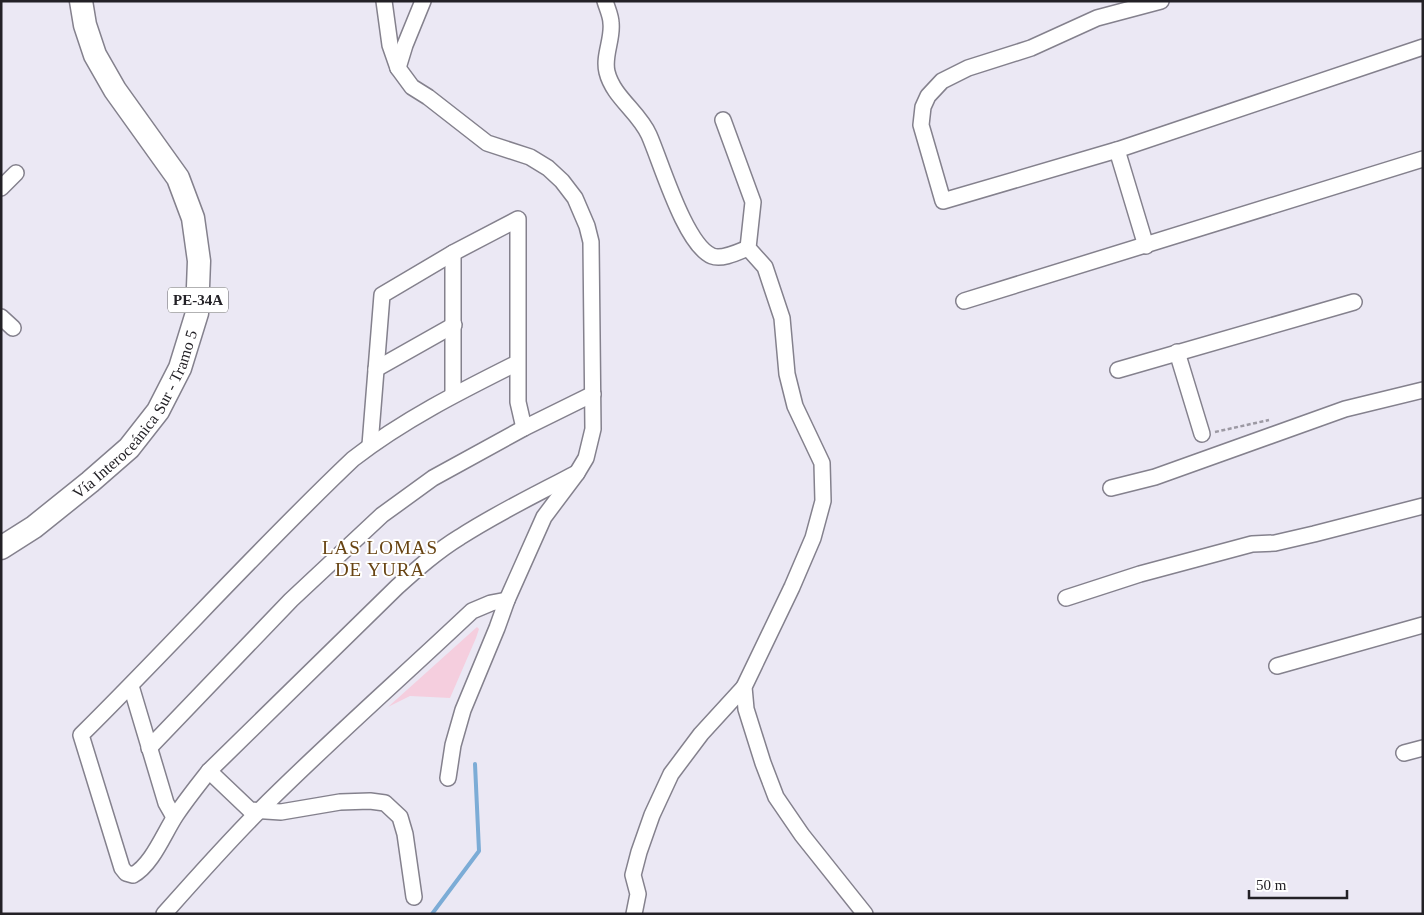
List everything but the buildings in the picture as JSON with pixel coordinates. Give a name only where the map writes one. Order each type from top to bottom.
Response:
[{"type":"highway","name":"Vía Interoceánica Sur - Tramo 5","points":[[1,548],[34,527],[129,448],[158,411],[180,368],[197,313],[199,262],[193,218],[178,178],[115,90],[95,55],[85,25],[81,1]]},
{"type":"street","points":[[384,1],[390,45],[398,68],[412,87],[428,97],[487,143],[530,157],[548,168],[575,198],[587,226],[591,242],[593,429],[586,458],[578,473],[544,517],[507,600],[463,710],[448,778]]},
{"type":"street","points":[[398,68],[405,44],[423,1]]},
{"type":"street","points":[[605,1],[612,24],[606,70],[610,83],[649,134],[666,181],[698,246],[712,256],[726,256],[748,248]]},
{"type":"street","points":[[1161,1],[1143,4],[1097,18],[1031,48],[968,68],[942,80],[928,96],[922,107],[922,125],[943,201],[1117,150],[1423,47]]},
{"type":"street","points":[[634,914],[638,894],[633,875],[638,852],[670,774],[701,734],[744,687],[813,538],[824,501],[822,463],[795,406],[788,374],[782,318],[765,267],[748,248],[753,202],[723,120]]},
{"type":"street","points":[[1117,150],[1146,246]]},
{"type":"street","points":[[964,301],[1423,159]]},
{"type":"street","points":[[1,188],[16,173]]},
{"type":"street","points":[[370,445],[382,295],[453,253],[518,218],[518,402],[524,428]]},
{"type":"street","points":[[453,253],[453,395]]},
{"type":"street","points":[[1118,370],[1354,302]]},
{"type":"street","points":[[1,317],[14,328]]},
{"type":"street","points":[[376,369],[454,325]]},
{"type":"street","points":[[1177,352],[1202,434]]},
{"type":"street","points":[[518,363],[453,395],[370,445],[329,481],[249,561],[81,735],[122,868],[133,875],[138,872],[155,851],[174,817],[209,771],[425,562],[459,537],[578,473]]},
{"type":"street","points":[[1111,488],[1155,477],[1345,409],[1423,390]]},
{"type":"street","points":[[149,748],[291,600],[371,525],[405,497],[432,478],[524,428],[593,394]]},
{"type":"street","points":[[1066,598],[1140,574],[1252,544],[1275,543],[1423,506]]},
{"type":"street","points":[[164,914],[260,810],[351,722],[472,611],[491,603],[507,600]]},
{"type":"street","points":[[1277,666],[1423,625]]},
{"type":"street","points":[[130,686],[166,803],[174,817]]},
{"type":"street","points":[[744,687],[746,709],[751,727],[776,797],[802,835],[864,914]]},
{"type":"street","points":[[1404,753],[1423,748]]},
{"type":"street","points":[[209,771],[254,812],[260,810],[281,812],[340,802],[370,801],[385,803],[400,817],[406,834],[414,897]]},
{"type":"path","points":[[1202,434],[1270,420],[1278,420],[1292,427]]},
{"type":"shaded area","points":[[477,627],[479,629],[476,638],[450,698],[410,696],[388,707]]},
{"type":"waterway","points":[[432,914],[479,851],[475,764]]},
{"type":"district","name":"LAS LOMAS DE YURA","points":[[380,558]]}]
